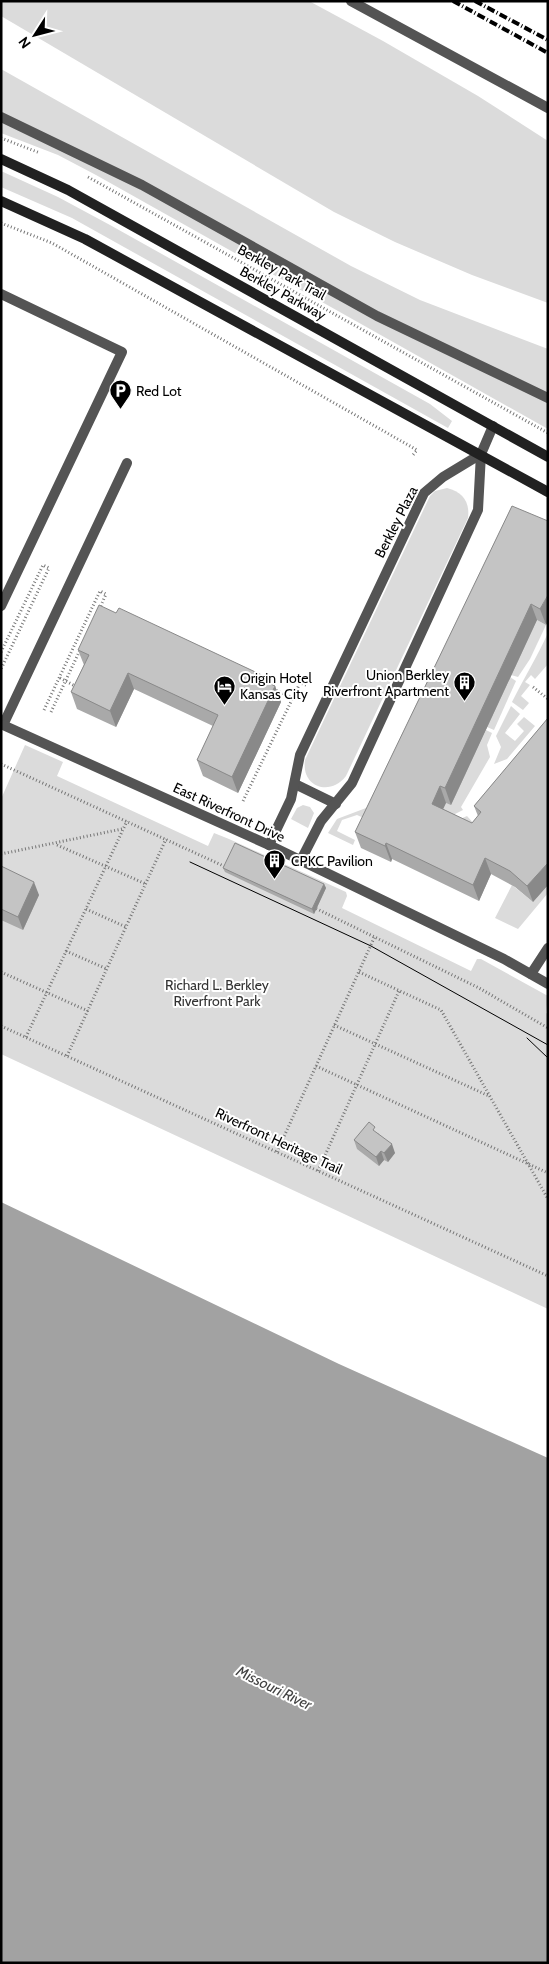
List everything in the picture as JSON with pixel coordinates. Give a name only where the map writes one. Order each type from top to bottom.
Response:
[{"type":"main road","name":"Berkley Parkway","points":[[1,160],[68,190],[548,457]]},
{"type":"main road","points":[[1,201],[85,239],[548,492]]},
{"type":"street","points":[[351,1],[548,108]]},
{"type":"street","points":[[1,117],[142,186],[377,316],[548,398]]},
{"type":"street","points":[[1,294],[122,352],[1,606]]},
{"type":"street","points":[[301,860],[321,821],[352,783],[478,510],[481,454],[493,426]]},
{"type":"street","name":"Berkley Plaza","points":[[269,845],[291,799],[300,755],[424,493],[443,476],[481,454]]},
{"type":"street","name":"East Riverfront Drive","points":[[127,463],[3,725],[301,860],[548,984]]},
{"type":"street","points":[[294,784],[336,804]]},
{"type":"street","points":[[531,974],[548,948]]},
{"type":"path","points":[[1,138],[44,155]]},
{"type":"path","name":"Berkley Park Trail","points":[[85,175],[548,434]]},
{"type":"path","points":[[1,223],[52,243],[416,450],[414,455]]},
{"type":"path","points":[[1,669],[49,568],[42,565],[2,651],[8,654]]},
{"type":"path","points":[[31,590],[37,593]]},
{"type":"path","points":[[44,710],[100,591],[106,594],[97,614]]},
{"type":"path","points":[[100,608],[109,612]]},
{"type":"path","points":[[88,616],[94,619]]},
{"type":"path","points":[[16,620],[23,623]]},
{"type":"path","points":[[51,712],[84,642]]},
{"type":"path","points":[[74,647],[80,650]]},
{"type":"path","points":[[60,678],[75,686]]},
{"type":"path","points":[[243,801],[300,682],[306,685]]},
{"type":"path","points":[[266,686],[293,698]]},
{"type":"path","points":[[533,687],[548,699]]},
{"type":"path","points":[[1,764],[230,869]]},
{"type":"path","points":[[26,1037],[127,821]]},
{"type":"path","points":[[1,854],[123,829]]},
{"type":"path","points":[[68,1056],[166,839]]},
{"type":"path","points":[[56,844],[104,867],[146,884]]},
{"type":"path","points":[[307,904],[479,988],[548,1028]]},
{"type":"path","points":[[86,909],[126,927]]},
{"type":"path","points":[[277,1152],[375,936]]},
{"type":"path","points":[[66,951],[107,969]]},
{"type":"path","points":[[1,972],[88,1011]]},
{"type":"path","points":[[358,972],[441,1010],[548,1199]]},
{"type":"path","points":[[318,1171],[399,990]]},
{"type":"path","points":[[334,1024],[490,1096]]},
{"type":"path","name":"Riverfront Heritage Trail","points":[[1,1026],[548,1276]]},
{"type":"path","points":[[316,1066],[548,1173]]},
{"type":"green space","points":[[1,1],[309,1],[383,41],[478,96],[548,141],[548,303],[472,275],[395,242],[334,212],[1,16]]},
{"type":"green space","points":[[1,69],[351,266],[420,300],[548,349],[548,429],[96,175],[58,155],[1,133]]},
{"type":"green space","points":[[1,171],[58,197],[110,225],[430,404],[452,421],[448,428],[72,218],[1,187]]},
{"type":"green space","points":[[447,488],[457,492],[464,499],[468,507],[468,518],[346,776],[332,786],[318,786],[307,777],[305,760],[430,496],[435,491]]},
{"type":"green space","points":[[537,620],[546,625],[530,659],[518,677],[511,675]]},
{"type":"green space","points":[[548,633],[548,664],[535,679],[531,675],[525,682],[530,685],[521,696],[529,703],[523,710],[512,702]]},
{"type":"green space","points":[[510,677],[516,681],[494,730],[487,727]]},
{"type":"green space","points":[[511,706],[520,714],[505,733],[515,741],[524,731],[517,724],[524,717],[535,726],[507,759],[494,764],[501,747],[496,736]]},
{"type":"green space","points":[[486,730],[492,733],[487,745],[490,757],[461,807],[463,810],[455,814],[458,820],[467,816],[476,826],[438,820],[446,803],[451,804]]},
{"type":"green space","name":"Richard L. Berkley Riverfront Park","points":[[25,745],[63,762],[57,776],[208,846],[214,833],[229,839],[346,892],[347,896],[342,908],[471,971],[477,959],[481,959],[548,996],[546,1013],[548,1014],[548,1309],[1,1054],[1,799]]},
{"type":"green space","points":[[303,805],[310,807],[314,813],[308,828],[291,819],[297,808]]},
{"type":"green space","points":[[366,808],[369,810],[366,819],[357,815],[342,820],[337,831],[355,840],[353,845],[328,833],[337,819]]},
{"type":"green space","points":[[512,885],[533,902],[548,885],[548,893],[518,929],[495,918]]},
{"type":"water","name":"Missouri River","points":[[1,1202],[339,1364],[548,1458],[548,1963],[1,1963]]},
{"type":"building","name":"Union Berkley Riverfront Apartment","points":[[512,506],[548,521],[548,595],[540,609],[531,604],[445,788],[440,786],[432,804],[472,823],[481,812],[474,806],[548,718],[548,865],[527,886],[510,871],[485,858],[473,885],[386,843],[385,846],[355,832]]},
{"type":"building","name":"Origin Hotel Kansas City","points":[[99,605],[116,613],[119,608],[266,677],[264,681],[275,686],[232,777],[197,760],[218,715],[128,673],[110,711],[71,692],[89,655],[78,650]]},
{"type":"building","name":"CPKC Pavilion","points":[[235,843],[324,884],[312,909],[223,868]]},
{"type":"building","points":[[1,866],[34,882],[18,917],[1,909]]},
{"type":"building","points":[[369,1122],[375,1127],[373,1130],[392,1144],[384,1153],[381,1151],[376,1157],[354,1140]]},
{"type":"tram line","points":[[190,862],[371,946],[548,1045]]},
{"type":"tram line","points":[[527,1038],[548,1058]]},
{"type":"railway","points":[[453,1],[548,53]]},
{"type":"railway","points":[[475,1],[548,40]]},
{"type":"place","name":"Red Lot","points":[[120,410]]},
{"type":"place","name":"Union Berkley Riverfront Apartment","points":[[465,702]]},
{"type":"place","name":"Origin Hotel Kansas City","points":[[224,705]]},
{"type":"place","name":"CPKC Pavilion","points":[[275,880]]}]
